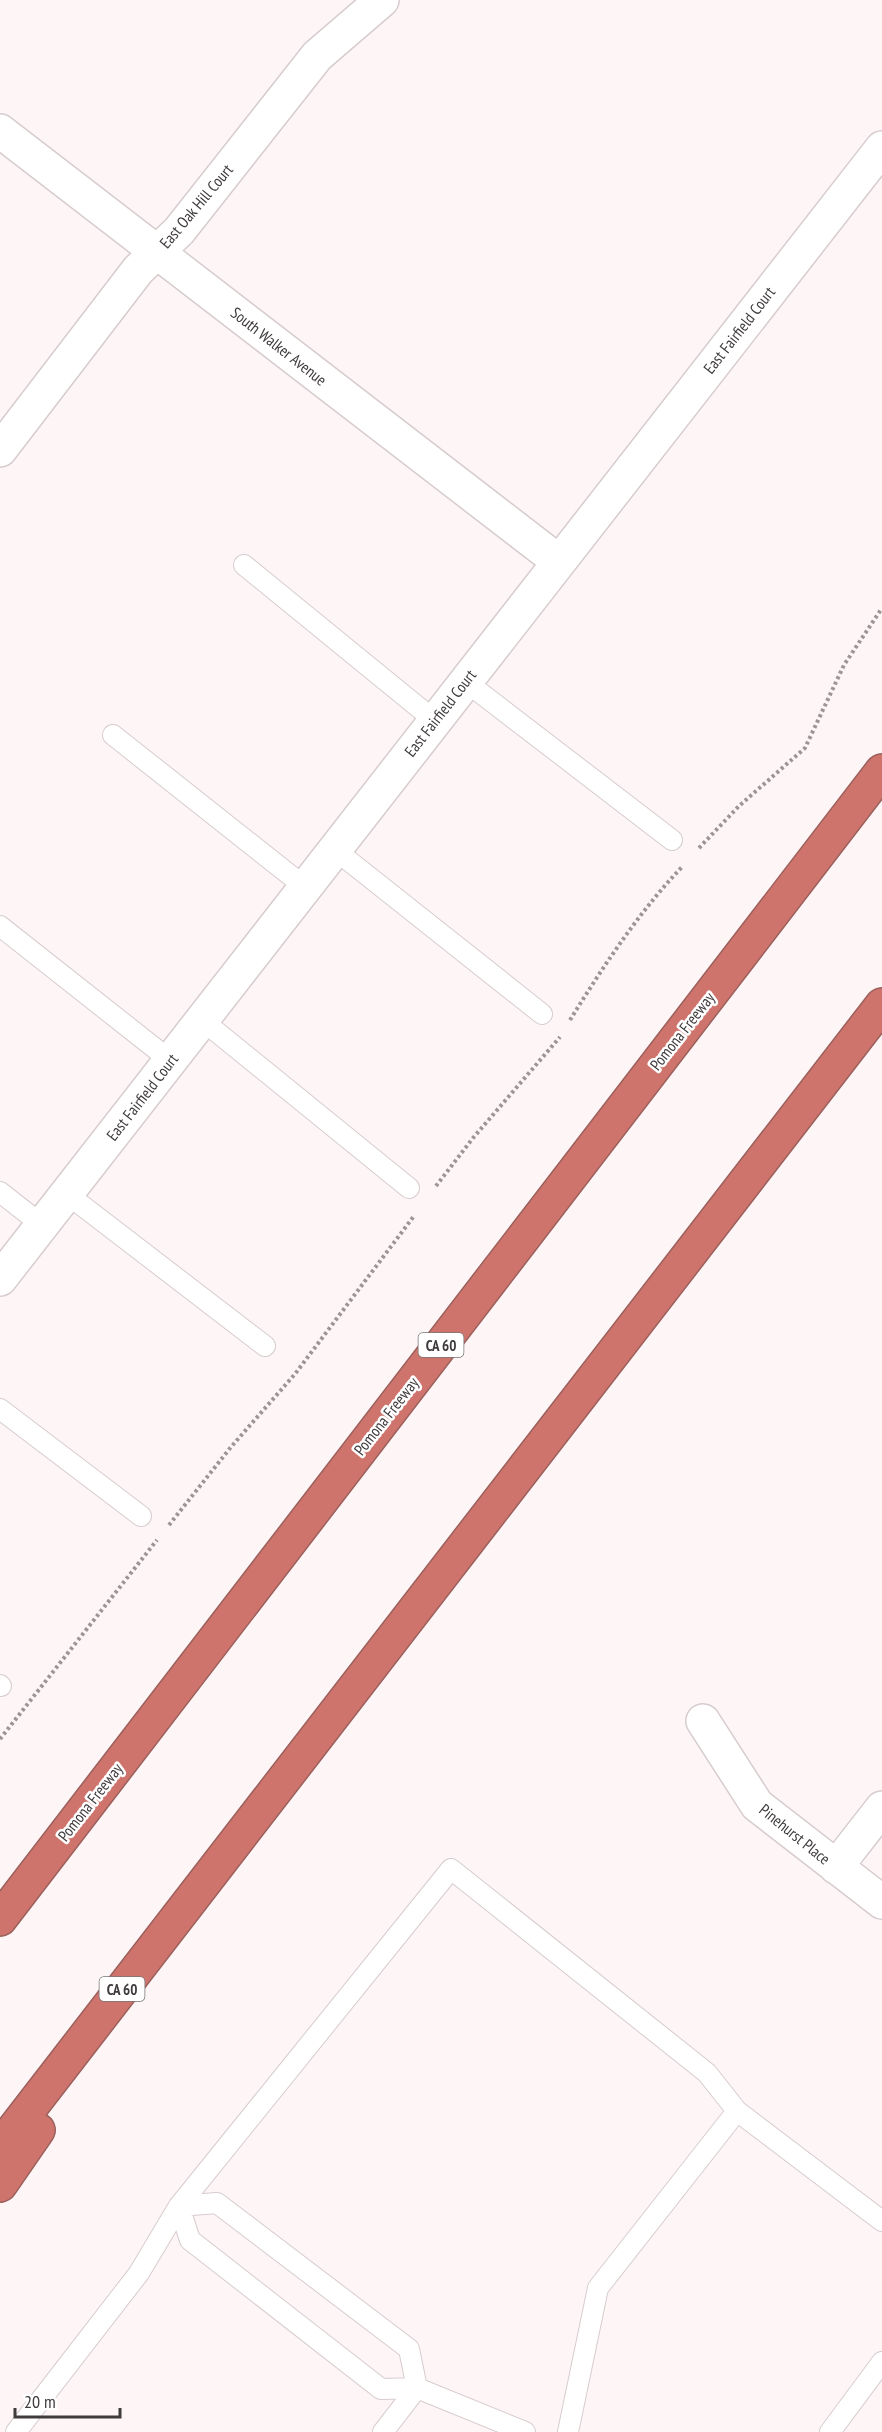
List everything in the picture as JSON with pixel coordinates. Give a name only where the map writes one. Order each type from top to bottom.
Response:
[{"type":"highway","name":"Pomona Freeway","points":[[0,1919],[882,771]]},
{"type":"highway","name":"CA 60","points":[[0,2147],[882,1005]]},
{"type":"highway","points":[[0,2185],[244,1831]]},
{"type":"street","name":"East Oak Hill Court","points":[[0,450],[138,270],[179,231],[317,56],[382,0]]},
{"type":"street","name":"South Walker Avenue","points":[[0,131],[558,561]]},
{"type":"street","name":"East Fairfield Court","points":[[0,1280],[434,720],[882,148]]},
{"type":"street","name":"Pinehurst Place","points":[[703,1721],[757,1805],[882,1902]]},
{"type":"street","points":[[836,1867],[882,1808]]},
{"type":"lane","points":[[244,565],[434,720]]},
{"type":"lane","points":[[465,681],[672,840]]},
{"type":"lane","points":[[113,735],[305,887]]},
{"type":"lane","points":[[334,849],[542,1014]]},
{"type":"lane","points":[[0,926],[171,1060]]},
{"type":"lane","points":[[202,1020],[409,1188]]},
{"type":"lane","points":[[0,1192],[42,1225]]},
{"type":"lane","points":[[67,1194],[265,1346]]},
{"type":"lane","points":[[0,1408],[141,1516]]},
{"type":"lane","points":[[16,2432],[139,2273],[178,2206],[451,1869],[707,2073],[737,2111],[882,2221]]},
{"type":"lane","points":[[568,2432],[598,2288],[737,2111]]},
{"type":"lane","points":[[178,2206],[217,2203],[400,2342],[409,2349],[417,2388]]},
{"type":"lane","points":[[178,2206],[190,2240],[381,2389],[417,2388],[525,2432]]},
{"type":"lane","points":[[830,2432],[882,2362]]},
{"type":"lane","points":[[382,2432],[417,2388]]},
{"type":"path","points":[[698,850],[739,806],[805,748],[844,665],[882,608]]},
{"type":"path","points":[[568,1025],[605,964],[665,884],[690,858]]},
{"type":"path","points":[[429,1195],[472,1138],[562,1035]]},
{"type":"path","points":[[0,1739],[231,1447],[295,1374],[415,1214]]}]
